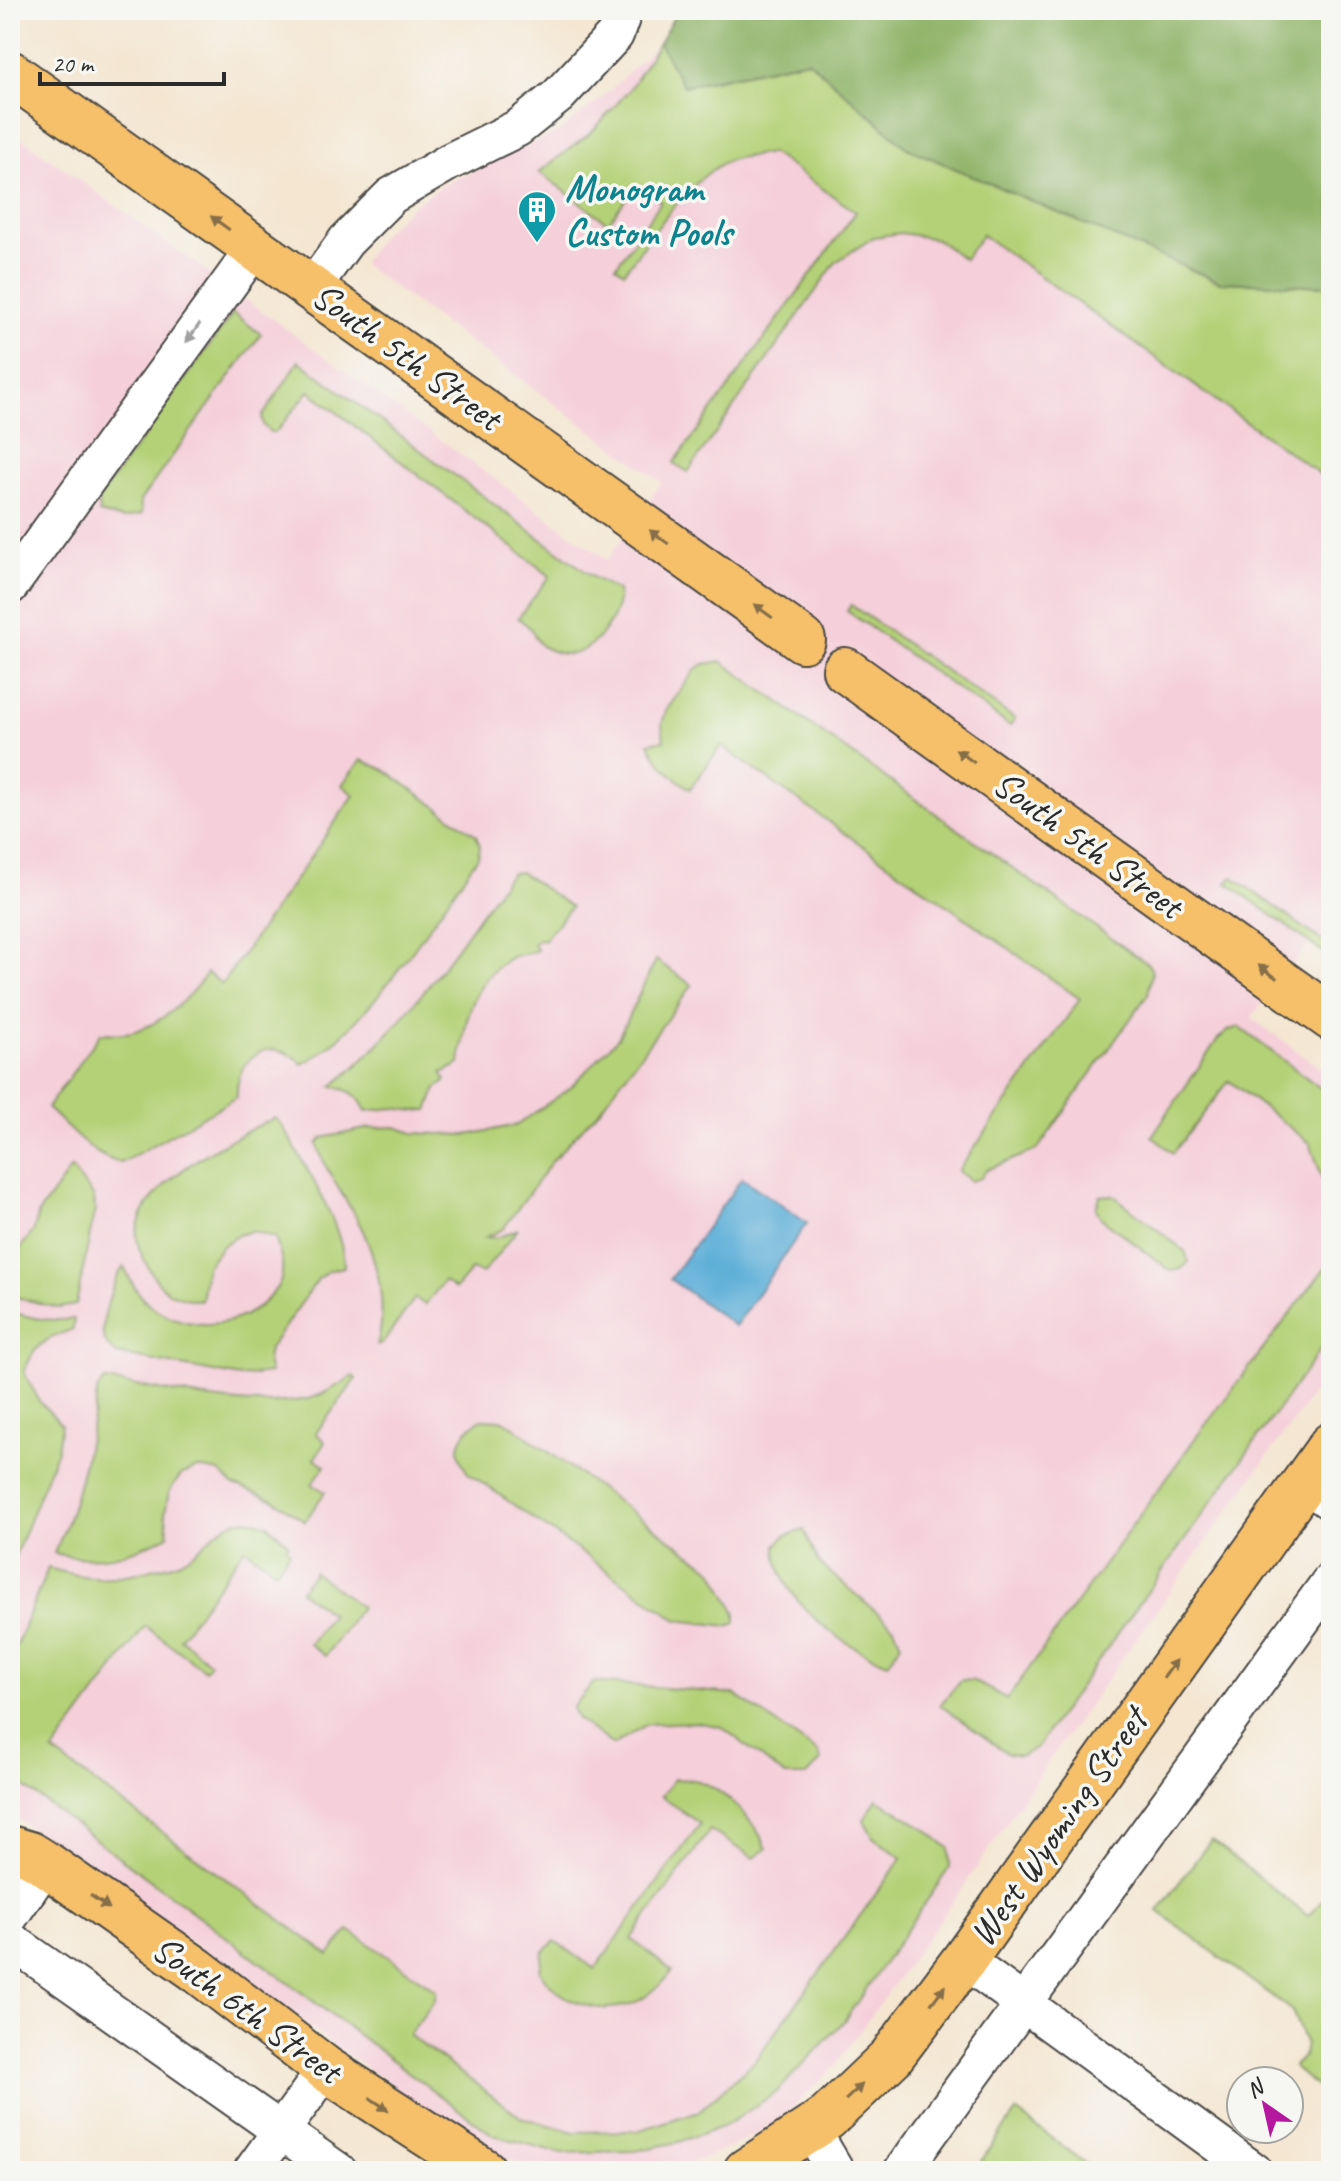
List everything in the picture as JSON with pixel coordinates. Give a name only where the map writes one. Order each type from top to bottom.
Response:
[{"type":"main road","name":"South 5th Street","points":[[10,73],[803,640]]},
{"type":"main road","name":"South 5th Street","points":[[845,670],[1331,1018]]},
{"type":"main road","name":"West Wyoming Street","points":[[746,2171],[827,2118],[891,2057],[1318,1492],[1331,1445]]},
{"type":"main road","name":"South 6th Street","points":[[28,1856],[197,1970],[326,2069],[484,2171]]},
{"type":"lane","points":[[312,288],[346,241],[391,196],[449,162],[518,128],[558,96],[615,35],[624,10]]},
{"type":"lane","points":[[10,586],[255,248]]},
{"type":"lane","name":"West Wyoming Street","points":[[902,2171],[1331,1580]]},
{"type":"lane","points":[[10,1916],[28,1856]]},
{"type":"lane","name":"South 6th Street","points":[[10,1940],[338,2171]]},
{"type":"lane","points":[[964,1960],[1254,2171]]},
{"type":"lane","points":[[252,2171],[326,2069]]},
{"type":"lane","points":[[811,2129],[836,2171]]},
{"type":"shaded area","points":[[659,43],[684,86],[808,60],[907,148],[1331,448],[1331,958],[1309,943],[1251,1018],[1331,1075],[1331,1368],[1049,1760],[962,1889],[834,2067],[776,2123],[684,2166],[656,2171],[547,2171],[483,2151],[10,1813],[10,130],[607,560],[662,482],[362,264],[382,234],[413,205],[446,183],[560,131],[603,97]]},
{"type":"green space","points":[[678,10],[1331,10],[1331,286],[1220,282],[907,148],[808,60],[683,86],[659,43]]},
{"type":"green space","points":[[659,43],[684,86],[808,60],[907,148],[1220,282],[1331,286],[1331,482],[982,235],[964,259],[936,239],[901,233],[874,237],[836,262],[688,472],[674,463],[856,212],[771,153],[739,158],[721,164],[693,186],[624,272],[616,266],[661,202],[636,185],[608,223],[539,172],[592,132],[629,90]]},
{"type":"green space","points":[[233,313],[261,334],[140,501],[142,514],[123,519],[99,513],[99,498]]},
{"type":"green space","points":[[299,361],[593,577],[618,591],[616,610],[598,639],[572,654],[541,646],[531,629],[518,618],[550,576],[309,391],[276,432],[270,432],[263,425],[262,417]]},
{"type":"green space","points":[[851,605],[1015,719],[1010,726],[847,611]]},
{"type":"green space","points":[[721,661],[1149,965],[1152,972],[1148,994],[1037,1150],[986,1170],[981,1178],[971,1181],[958,1171],[1080,999],[721,746],[690,789],[671,774],[649,743],[664,740],[662,724],[666,711],[696,669]]},
{"type":"green space","points":[[361,760],[385,770],[476,835],[480,846],[478,857],[442,909],[374,1001],[325,1050],[302,1064],[278,1050],[257,1054],[248,1060],[242,1070],[237,1097],[121,1163],[90,1148],[47,1108],[101,1033],[126,1033],[150,1025],[182,1002],[207,973],[222,984],[354,795],[342,785]]},
{"type":"green space","points":[[520,872],[571,907],[544,940],[539,939],[533,944],[537,950],[511,957],[485,980],[467,1020],[460,1064],[442,1073],[446,1080],[437,1088],[428,1110],[394,1108],[366,1111],[353,1094],[332,1086],[395,1026],[444,965],[505,880],[512,873]]},
{"type":"green space","points":[[1233,877],[1331,947],[1331,958],[1227,883]]},
{"type":"green space","points":[[656,960],[692,985],[601,1108],[553,1160],[503,1229],[484,1238],[499,1237],[518,1229],[482,1274],[472,1269],[455,1289],[444,1281],[425,1305],[415,1298],[382,1344],[377,1345],[382,1313],[375,1263],[363,1231],[329,1172],[317,1144],[322,1138],[370,1128],[396,1127],[414,1133],[467,1135],[517,1125],[570,1088],[618,1038]]},
{"type":"green space","points":[[1239,1027],[1331,1096],[1331,1203],[1310,1143],[1229,1081],[1173,1153],[1152,1136],[1218,1039]]},
{"type":"green space","points":[[275,1118],[282,1125],[330,1214],[342,1250],[344,1267],[328,1271],[319,1278],[269,1349],[267,1361],[270,1373],[240,1377],[117,1354],[106,1343],[103,1328],[112,1289],[124,1267],[137,1291],[148,1303],[178,1320],[195,1323],[212,1324],[245,1315],[259,1307],[277,1287],[282,1268],[275,1237],[252,1231],[238,1235],[221,1247],[206,1267],[201,1301],[183,1298],[164,1288],[144,1259],[137,1236],[143,1213],[155,1195],[172,1179],[214,1149]]},
{"type":"green space","points":[[71,1168],[94,1197],[95,1209],[76,1305],[58,1308],[12,1296],[10,1262],[34,1230],[38,1214]]},
{"type":"green space","points":[[1113,1195],[1185,1251],[1189,1262],[1181,1269],[1171,1271],[1101,1218],[1096,1209],[1100,1196]]},
{"type":"green space","points":[[1331,1260],[1331,1335],[1036,1748],[1021,1756],[1008,1754],[940,1705],[961,1680],[974,1681],[1007,1699],[1194,1440]]},
{"type":"green space","points":[[10,1311],[41,1319],[74,1319],[73,1329],[47,1340],[36,1349],[24,1373],[40,1402],[61,1424],[57,1450],[10,1569]]},
{"type":"green space","points":[[353,1376],[356,1379],[316,1433],[325,1442],[315,1458],[325,1466],[312,1484],[325,1492],[305,1521],[274,1500],[233,1485],[219,1472],[197,1468],[181,1475],[169,1492],[165,1513],[169,1535],[113,1556],[85,1558],[54,1553],[76,1494],[98,1388],[105,1381],[203,1398],[277,1403],[316,1396]]},
{"type":"green space","points":[[481,1419],[504,1420],[713,1570],[736,1613],[736,1623],[728,1626],[677,1620],[467,1472],[460,1456],[460,1442],[467,1430]]},
{"type":"green space","points":[[248,1519],[267,1524],[289,1544],[286,1547],[290,1551],[276,1571],[245,1548],[180,1638],[210,1663],[205,1670],[145,1626],[53,1752],[329,1955],[349,1930],[436,1990],[435,2000],[409,2035],[521,2117],[574,2132],[637,2131],[699,2111],[754,2062],[902,1858],[873,1837],[864,1820],[877,1799],[927,1830],[949,1848],[950,1867],[844,2021],[777,2092],[728,2124],[679,2142],[635,2151],[561,2153],[493,2135],[10,1776],[10,1661],[48,1568],[100,1578],[166,1566],[190,1555],[227,1525]]},
{"type":"green space","points":[[804,1530],[819,1563],[894,1627],[901,1644],[888,1663],[832,1633],[799,1602],[787,1584],[779,1565],[776,1545],[785,1536]]},
{"type":"green space","points":[[314,1572],[361,1607],[325,1656],[309,1644],[331,1614],[300,1591]]},
{"type":"green space","points":[[594,1682],[734,1694],[819,1753],[821,1761],[807,1776],[785,1776],[722,1727],[696,1722],[647,1724],[613,1745],[577,1719],[572,1708]]},
{"type":"green space","points":[[674,1779],[694,1780],[727,1798],[747,1817],[767,1849],[754,1858],[710,1830],[631,1939],[672,1971],[652,1991],[628,2005],[602,2008],[578,2003],[556,1990],[540,1971],[543,1952],[555,1941],[595,1969],[700,1824],[661,1796]]},
{"type":"green space","points":[[1211,1840],[1308,1916],[1328,1894],[1331,1896],[1331,2099],[1305,2077],[1305,2065],[1295,2065],[1303,2057],[1305,2042],[1292,2011],[1158,1911]]},
{"type":"green space","points":[[1016,2112],[1096,2171],[995,2171],[981,2161]]},
{"type":"water","points":[[742,1178],[807,1223],[735,1326],[670,1279]]},
{"type":"place","name":"Monogram Custom Pools","points":[[537,244]]}]
